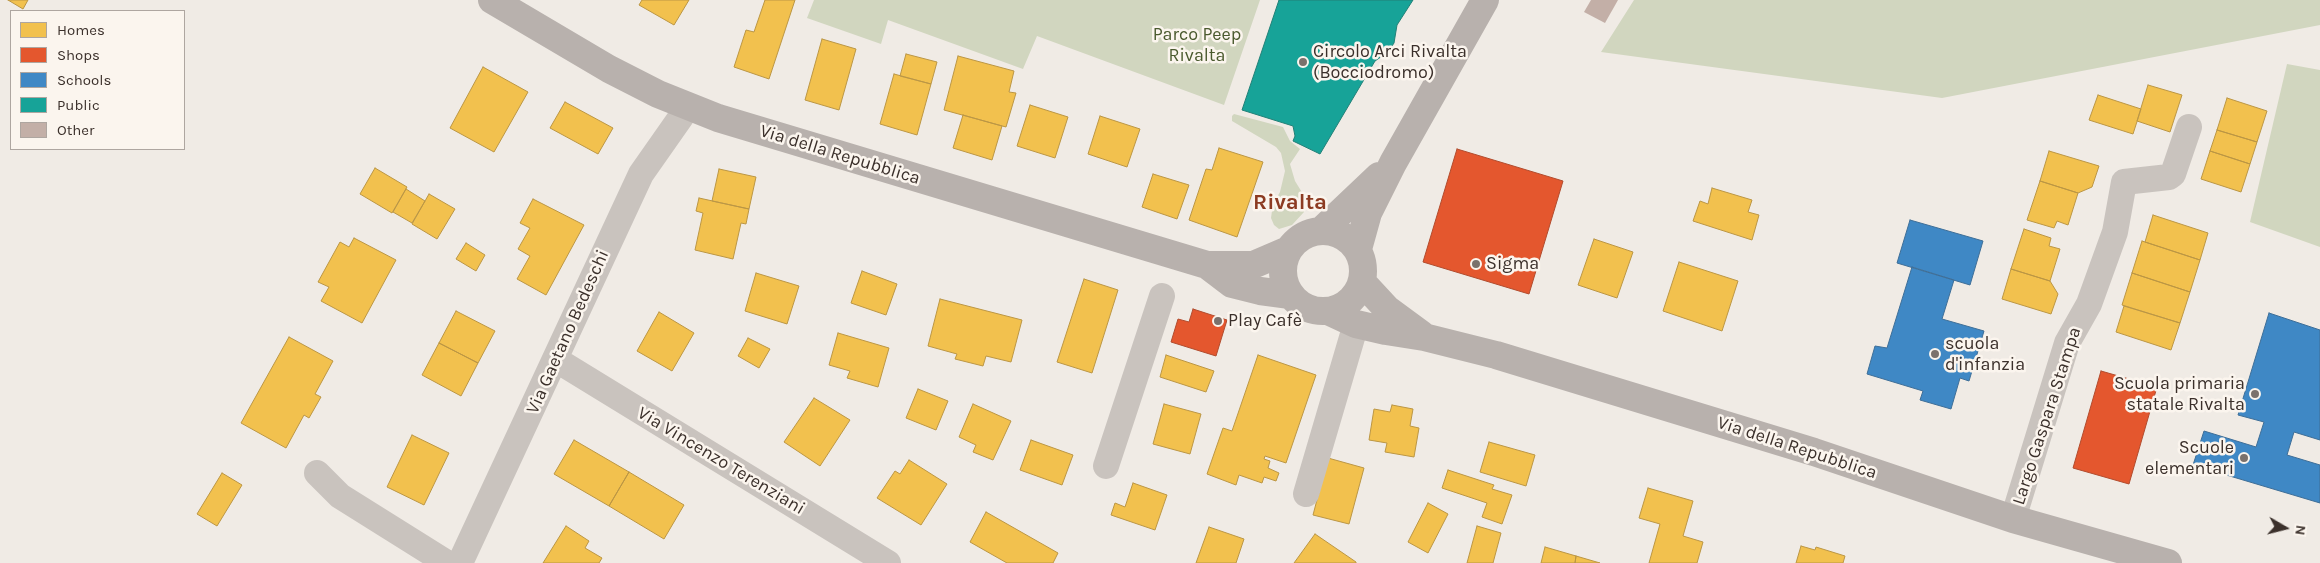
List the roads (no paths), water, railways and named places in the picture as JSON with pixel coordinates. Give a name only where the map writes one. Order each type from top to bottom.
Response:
[{"type":"main road","name":"Via della Repubblica","points":[[492,0],[609,69],[688,107],[1207,265],[1253,265],[1288,250],[1303,236],[1322,230]]},
{"type":"main road","points":[[1358,249],[1368,213],[1393,163],[1485,0]]},
{"type":"main road","points":[[1322,230],[1393,163]]},
{"type":"main road","points":[[1322,230],[1336,232],[1348,239],[1358,249],[1364,271],[1358,293],[1350,302],[1340,308],[1328,311]]},
{"type":"main road","points":[[1288,250],[1282,273],[1290,295]]},
{"type":"main road","name":"Via della Repubblica","points":[[1207,265],[1232,284],[1260,291],[1290,295],[1307,308],[1328,311],[1356,324],[1424,337],[1496,355],[1814,452],[2012,519],[2156,561]]},
{"type":"main road","name":"Via della Repubblica","points":[[1362,282],[1387,310],[1424,337]]},
{"type":"street","name":"Via Gaetano Bedeschi","points":[[460,563],[642,174],[688,107]]},
{"type":"street","name":"Largo Gaspara Stampa","points":[[2012,519],[2067,343],[2089,304],[2115,232],[2124,182],[2169,177],[2174,174],[2189,127]]},
{"type":"street","points":[[1106,466],[1162,296]]},
{"type":"street","points":[[1306,494],[1356,324]]},
{"type":"street","name":"Via Vincenzo Terenziani","points":[[555,359],[888,563]]},
{"type":"street","points":[[317,473],[340,496],[447,563]]},
{"type":"place","name":"Circolo Arci Rivalta (Bocciodromo)","points":[[1303,62]]},
{"type":"place","name":"Sigma","points":[[1476,264]]},
{"type":"place","name":"Play Cafè","points":[[1218,321]]},
{"type":"place","name":"scuola d'infanzia","points":[[1935,354]]},
{"type":"place","name":"Scuola primaria statale Rivalta","points":[[2255,394]]},
{"type":"place","name":"Scuole elementari","points":[[2244,458]]},
{"type":"district","name":"Rivalta","points":[[1290,203]]},
{"type":"park label","name":"Parco Peep Rivalta","points":[[1197,45]]}]
